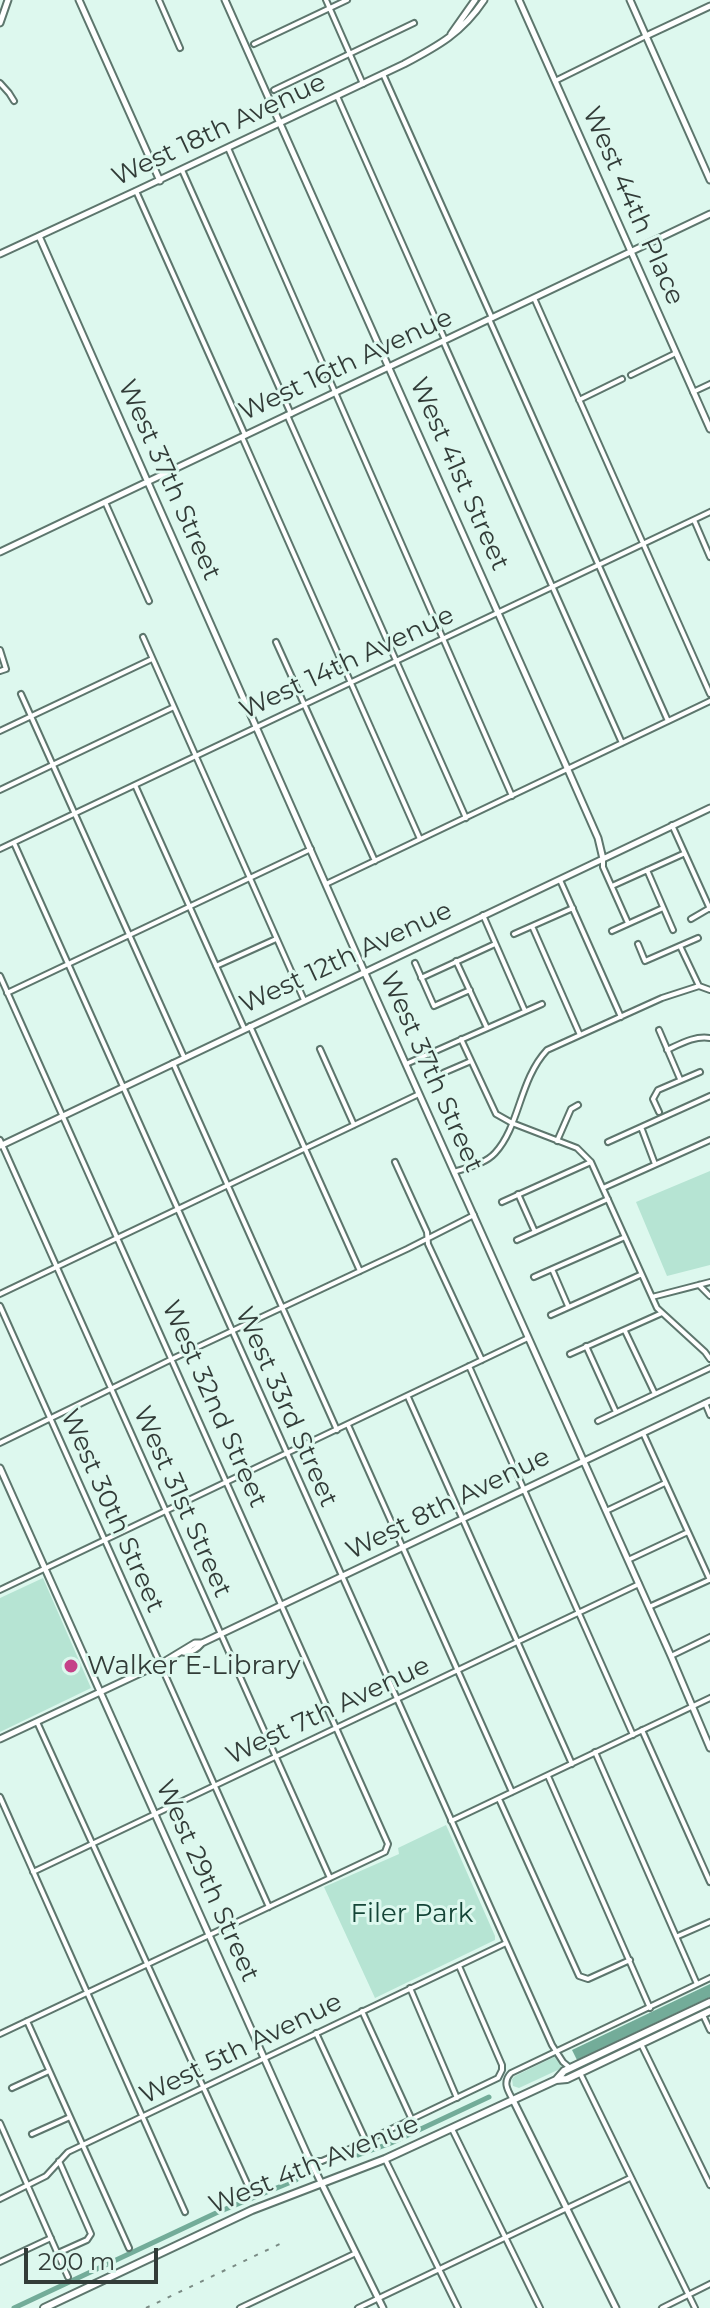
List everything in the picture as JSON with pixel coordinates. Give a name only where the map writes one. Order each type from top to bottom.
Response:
[{"type":"main road","name":"West 4th Avenue","points":[[556,2080],[564,2071],[710,2002]]},
{"type":"main road","name":"West 4th Avenue","points":[[44,2308],[252,2210],[385,2159],[556,2080],[567,2079],[706,2013]]},
{"type":"main road","points":[[641,2044],[647,2032]]},
{"type":"street","points":[[0,23],[8,0]]},
{"type":"street","points":[[79,0],[160,181]]},
{"type":"street","points":[[159,0],[180,48]]},
{"type":"street","name":"West 41st Street","points":[[225,0],[598,838],[603,867],[628,923]]},
{"type":"street","points":[[326,0],[363,84]]},
{"type":"street","points":[[254,44],[347,0]]},
{"type":"street","name":"West 18th Avenue","points":[[451,35],[475,0]]},
{"type":"street","name":"West 18th Avenue","points":[[0,254],[160,181],[434,48],[463,28],[484,0]]},
{"type":"street","name":"West 44th Place","points":[[519,0],[709,426]]},
{"type":"street","points":[[630,0],[710,180]]},
{"type":"street","points":[[555,81],[710,6]]},
{"type":"street","points":[[274,90],[414,23]]},
{"type":"street","points":[[383,74],[668,721]]},
{"type":"street","points":[[0,83],[14,101]]},
{"type":"street","points":[[337,96],[622,743]]},
{"type":"street","points":[[228,148],[512,796]]},
{"type":"street","points":[[182,170],[466,818]]},
{"type":"street","points":[[136,191],[420,839]]},
{"type":"street","name":"West 16th Avenue","points":[[0,552],[710,214]]},
{"type":"street","name":"West 37th Street","points":[[39,236],[710,1748]]},
{"type":"street","points":[[534,298],[710,694]]},
{"type":"street","points":[[631,375],[676,353]]},
{"type":"street","points":[[579,400],[622,379]]},
{"type":"street","points":[[693,392],[710,384]]},
{"type":"street","points":[[105,502],[149,601]]},
{"type":"street","name":"West 14th Avenue","points":[[0,849],[710,512]]},
{"type":"street","points":[[694,520],[710,557]]},
{"type":"street","points":[[143,637],[304,1000]]},
{"type":"street","points":[[276,642],[375,861]]},
{"type":"street","points":[[0,650],[6,669],[0,671]]},
{"type":"street","points":[[0,731],[152,659]]},
{"type":"street","points":[[21,694],[184,1057]]},
{"type":"street","points":[[326,884],[710,701]]},
{"type":"street","points":[[0,790],[174,707]]},
{"type":"street","points":[[135,785],[216,966],[360,1271]]},
{"type":"street","name":"West 12th Avenue","points":[[1,1144],[710,808]]},
{"type":"street","points":[[672,825],[710,908],[691,919]]},
{"type":"street","name":"West 33rd Street","points":[[14,843],[506,1943],[556,2051],[565,2065],[572,2067]]},
{"type":"street","points":[[7,993],[311,849]]},
{"type":"street","points":[[612,886],[684,854]]},
{"type":"street","points":[[647,870],[673,930]]},
{"type":"street","points":[[560,878],[621,1017]]},
{"type":"street","points":[[514,934],[573,908]]},
{"type":"street","points":[[612,931],[663,908]]},
{"type":"street","points":[[483,915],[525,1011]]},
{"type":"street","points":[[532,926],[580,1035]]},
{"type":"street","points":[[638,944],[645,961],[698,938]]},
{"type":"street","points":[[216,966],[277,939]]},
{"type":"street","points":[[421,978],[495,944]]},
{"type":"street","points":[[680,946],[699,986]]},
{"type":"street","points":[[456,961],[487,1028]]},
{"type":"street","points":[[415,963],[434,1006],[470,990]]},
{"type":"street","name":"West 32nd Street","points":[[0,976],[388,1844],[385,1852],[330,1878]]},
{"type":"street","points":[[454,1172],[494,1154],[505,1139],[535,1063],[547,1050],[662,998],[699,986],[710,990]]},
{"type":"street","points":[[406,1064],[542,1004]]},
{"type":"street","points":[[659,1030],[681,1080]]},
{"type":"street","points":[[667,1050],[705,1036],[710,1038]]},
{"type":"street","points":[[461,1039],[496,1114],[577,1148],[591,1162],[652,1297],[662,1313],[710,1359]]},
{"type":"street","points":[[320,1049],[354,1125]]},
{"type":"street","points":[[443,1073],[471,1061]]},
{"type":"street","points":[[173,1063],[337,1430]]},
{"type":"street","points":[[659,1112],[653,1099],[658,1090],[700,1072]]},
{"type":"street","points":[[0,1294],[419,1094]]},
{"type":"street","points":[[608,1142],[710,1096]]},
{"type":"street","points":[[557,1141],[571,1109],[578,1105]]},
{"type":"street","points":[[641,1127],[655,1164]]},
{"type":"street","points":[[603,1188],[710,1140]]},
{"type":"street","name":"West 31st Street","points":[[1,1144],[330,1878]]},
{"type":"street","points":[[395,1162],[482,1360]]},
{"type":"street","points":[[502,1202],[591,1162]]},
{"type":"street","points":[[518,1194],[535,1232]]},
{"type":"street","points":[[517,1240],[608,1199]]},
{"type":"street","points":[[0,1443],[474,1215]]},
{"type":"street","points":[[534,1277],[625,1237]]},
{"type":"street","points":[[552,1269],[568,1306]]},
{"type":"street","points":[[551,1315],[641,1274]]},
{"type":"street","points":[[652,1297],[710,1282]]},
{"type":"street","points":[[699,1285],[710,1296]]},
{"type":"street","name":"West 30th Street","points":[[0,1306],[269,1907]]},
{"type":"street","points":[[570,1354],[662,1313]]},
{"type":"street","points":[[625,1330],[655,1394]]},
{"type":"street","points":[[0,1590],[528,1338]]},
{"type":"street","points":[[586,1346],[616,1412]]},
{"type":"street","points":[[469,1366],[633,1735]]},
{"type":"street","points":[[598,1421],[710,1368]]},
{"type":"street","points":[[408,1396],[572,1764]]},
{"type":"street","points":[[707,1402],[710,1415]]},
{"type":"street","name":"West 8th Avenue","points":[[0,1739],[182,1652],[188,1653],[202,1643],[707,1402]]},
{"type":"street","points":[[347,1425],[512,1792]]},
{"type":"street","points":[[643,1433],[710,1580],[649,1607]]},
{"type":"street","name":"West 29th Street","points":[[0,1468],[264,2058],[383,2308]]},
{"type":"street","points":[[606,1511],[666,1482]]},
{"type":"street","points":[[628,1560],[688,1531]]},
{"type":"street","name":"West 7th Avenue","points":[[33,1872],[639,1584]]},
{"type":"street","points":[[671,1656],[710,1637]]},
{"type":"street","points":[[451,1821],[710,1698]]},
{"type":"street","points":[[37,1722],[251,2192]]},
{"type":"street","points":[[642,1730],[710,1882]]},
{"type":"street","points":[[595,1752],[697,1984]]},
{"type":"street","points":[[547,1775],[650,2008]]},
{"type":"street","points":[[0,1797],[185,2212]]},
{"type":"street","points":[[499,1798],[579,1976],[588,1979],[630,1960]]},
{"type":"street","points":[[0,2034],[330,1878]]},
{"type":"street","points":[[678,1936],[710,1922]]},
{"type":"street","name":"West 5th Avenue","points":[[0,2199],[46,2176],[68,2152],[506,1943]]},
{"type":"street","name":"West 4th Avenue","points":[[311,2161],[322,2161],[343,2152],[494,2081],[500,2075],[502,2065],[459,1966]]},
{"type":"street","points":[[616,2308],[513,2100],[507,2078],[511,2073],[710,1978]]},
{"type":"street","points":[[410,1988],[457,2098]]},
{"type":"street","points":[[362,2011],[412,2120]]},
{"type":"street","points":[[706,2013],[710,2030]]},
{"type":"street","points":[[27,2021],[129,2248]]},
{"type":"street","points":[[316,2033],[366,2141]]},
{"type":"street","points":[[641,2044],[710,2185]]},
{"type":"street","points":[[12,2088],[49,2071]]},
{"type":"street","points":[[580,2073],[695,2308]]},
{"type":"street","points":[[32,2134],[70,2117]]},
{"type":"street","points":[[0,2123],[2,2135],[68,2277]]},
{"type":"street","points":[[452,2129],[540,2308]]},
{"type":"street","points":[[385,2159],[458,2308]]},
{"type":"street","points":[[58,2253],[87,2240],[91,2234],[59,2161]]},
{"type":"street","points":[[358,2308],[630,2178]]},
{"type":"street","points":[[0,2262],[51,2238]]},
{"type":"street","points":[[240,2308],[356,2253]]},
{"type":"street","points":[[662,2308],[710,2284]]},
{"type":"green space","points":[[710,1171],[710,1265],[667,1276],[636,1202]]},
{"type":"green space","points":[[43,1578],[91,1688],[0,1732],[0,1598]]},
{"type":"green space","name":"Filer Park","points":[[446,1825],[495,1940],[375,1998],[324,1887],[399,1854],[398,1848]]},
{"type":"green space","points":[[556,2056],[562,2068],[519,2088],[513,2086],[515,2076]]},
{"type":"shaded area","points":[[710,1984],[710,1997],[577,2060],[572,2050]]},
{"type":"waterway","points":[[358,2155],[489,2097]]},
{"type":"waterway","points":[[14,2308],[216,2213],[296,2180]]},
{"type":"railway","points":[[146,2308],[286,2241]]},
{"type":"place","name":"Walker E-Library","points":[[71,1666]]}]
